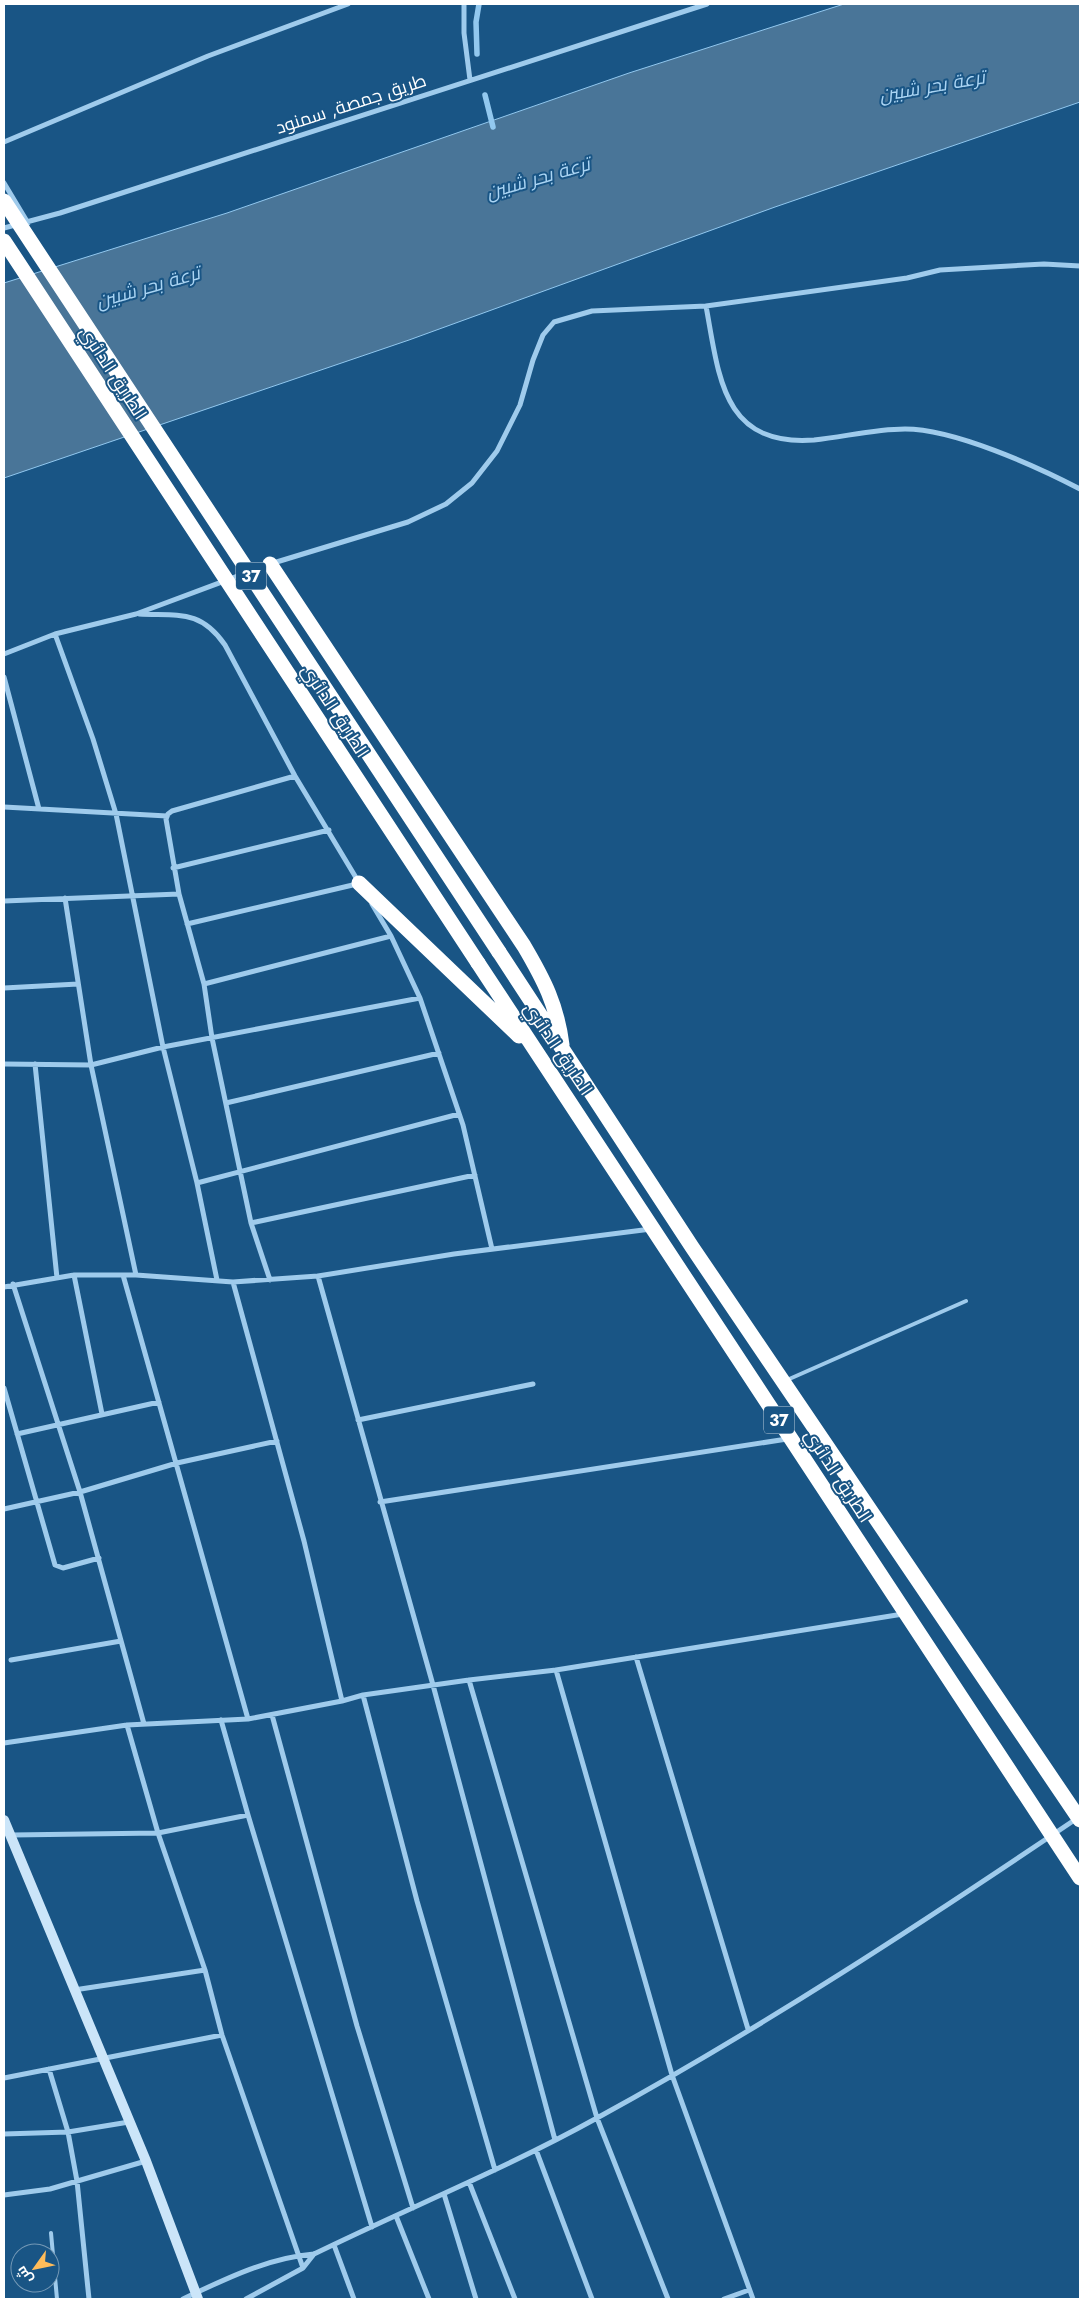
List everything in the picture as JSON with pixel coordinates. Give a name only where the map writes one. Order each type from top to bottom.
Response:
[{"type":"highway","name":"الطريق الدائري","points":[[4,200],[783,1382],[1080,1819]]},
{"type":"highway","name":"الطريق الدائري","points":[[4,241],[1080,1878]]},
{"type":"highway","points":[[270,564],[524,946],[555,1007],[559,1019],[563,1049]]},
{"type":"highway","points":[[359,883],[539,1055]]},
{"type":"street","points":[[4,142],[208,56],[348,4]]},
{"type":"street","points":[[464,4],[464,33],[470,80]]},
{"type":"street","name":"طريق جمصة, سمنود","points":[[4,228],[28,223],[707,4]]},
{"type":"street","points":[[4,183],[28,223]]},
{"type":"street","points":[[4,654],[55,634],[136,614],[270,564],[408,522],[446,504],[472,483],[497,450],[520,405],[533,360],[543,335],[554,322],[592,311],[706,306],[907,278],[940,270],[1044,264],[1080,266]]},
{"type":"street","points":[[706,306],[717,369],[728,399],[740,418],[754,429],[772,437],[801,440],[905,428],[929,431],[1018,460],[1080,489]]},
{"type":"street","points":[[136,614],[188,616],[204,622],[216,632],[225,645],[295,776],[391,936],[420,998],[459,1114],[492,1249]]},
{"type":"street","points":[[55,634],[94,739],[116,814],[163,1047],[197,1183],[217,1280]]},
{"type":"street","points":[[4,677],[40,809]]},
{"type":"street","points":[[4,807],[167,816],[172,811],[295,776]]},
{"type":"street","points":[[167,816],[174,868],[204,984],[212,1038],[252,1223],[270,1280]]},
{"type":"street","points":[[174,868],[329,830]]},
{"type":"street","points":[[187,924],[359,883]]},
{"type":"street","points":[[4,901],[180,894]]},
{"type":"street","points":[[64,898],[91,1065],[136,1275]]},
{"type":"street","points":[[204,984],[391,936]]},
{"type":"street","points":[[4,988],[78,984]]},
{"type":"street","points":[[4,1064],[91,1065],[163,1047],[420,998]]},
{"type":"street","points":[[226,1103],[439,1053]]},
{"type":"street","points":[[35,1064],[57,1278]]},
{"type":"street","points":[[197,1183],[459,1114]]},
{"type":"street","points":[[252,1223],[475,1175]]},
{"type":"street","points":[[4,1286],[74,1276],[136,1275],[233,1282],[318,1276],[492,1249],[654,1228]]},
{"type":"street","points":[[123,1275],[248,1719]]},
{"type":"street","points":[[74,1276],[102,1414]]},
{"type":"street","points":[[318,1276],[432,1685],[555,2140]]},
{"type":"street","points":[[233,1282],[304,1541],[342,1701]]},
{"type":"street","points":[[13,1284],[80,1492],[144,1724]]},
{"type":"street","points":[[358,1420],[533,1384]]},
{"type":"street","points":[[4,1388],[57,1566],[63,1568],[99,1558]]},
{"type":"street","points":[[17,1434],[159,1402]]},
{"type":"street","points":[[380,1502],[791,1439]]},
{"type":"street","points":[[4,1509],[80,1492],[177,1463],[277,1441]]},
{"type":"street","points":[[4,1743],[127,1725],[248,1719],[272,1716],[363,1695],[556,1670],[906,1614]]},
{"type":"street","points":[[11,1660],[121,1641]]},
{"type":"street","points":[[636,1657],[748,2030]]},
{"type":"street","points":[[556,1670],[672,2074],[753,2299]]},
{"type":"street","points":[[470,1680],[597,2118],[668,2299]]},
{"type":"street","points":[[363,1695],[417,1901],[495,2170]]},
{"type":"street","points":[[272,1716],[357,2026],[413,2208]]},
{"type":"street","points":[[221,1720],[248,1816],[372,2227]]},
{"type":"street","points":[[127,1725],[158,1833],[204,1970],[222,2035],[303,2268]]},
{"type":"street","points":[[12,1835],[158,1833],[248,1816]]},
{"type":"street","points":[[183,2299],[197,2296],[231,2276],[298,2256],[314,2254],[495,2170],[597,2118],[748,2030],[1080,1819]]},
{"type":"street","points":[[4,1820],[12,1835],[73,1990],[146,2161],[197,2296]]},
{"type":"street","points":[[73,1990],[204,1970]]},
{"type":"street","points":[[4,2078],[222,2035]]},
{"type":"street","points":[[50,2069],[68,2132],[77,2181],[89,2299]]},
{"type":"street","points":[[4,2134],[68,2132],[129,2122]]},
{"type":"street","points":[[536,2150],[592,2299]]},
{"type":"street","points":[[4,2195],[50,2189],[146,2161]]},
{"type":"street","points":[[469,2182],[515,2299]]},
{"type":"street","points":[[444,2194],[476,2299]]},
{"type":"street","points":[[396,2216],[430,2299]]},
{"type":"street","points":[[334,2245],[354,2299]]},
{"type":"street","points":[[246,2299],[303,2268],[314,2254]]},
{"type":"street","points":[[724,2299],[749,2290]]},
{"type":"lane","points":[[783,1382],[966,1301]]},
{"type":"lane","points":[[51,2233],[57,2299]]},
{"type":"water","name":"ترعة بحر شبين","points":[[844,4],[1080,4],[1080,102],[775,207],[409,340],[4,478],[4,283],[227,213],[629,73]]},
{"type":"waterway","points":[[477,54],[476,22],[479,4]]},
{"type":"waterway","points":[[485,95],[493,127]]}]
